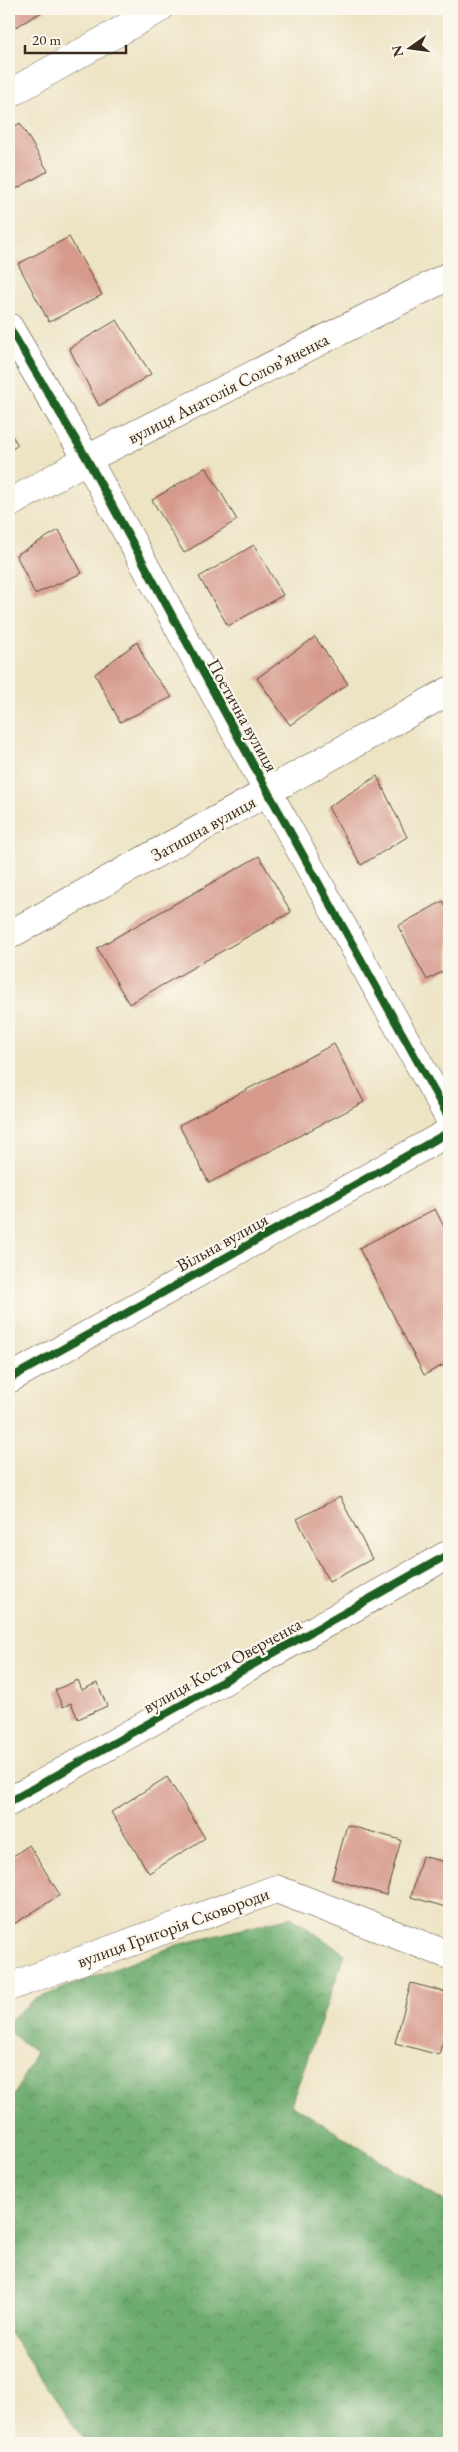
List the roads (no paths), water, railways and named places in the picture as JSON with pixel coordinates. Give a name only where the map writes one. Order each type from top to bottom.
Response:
[{"type":"street","points":[[9,94],[159,9]]},
{"type":"street","name":"вулиця Анатолія Соловʼяненка","points":[[9,504],[87,459],[449,276]]},
{"type":"street","name":"Поетична вулиця","points":[[9,327],[87,459],[268,792],[449,1118]]},
{"type":"street","name":"Затишна вулиця","points":[[9,935],[449,691]]},
{"type":"street","name":"Вільна вулиця","points":[[9,1379],[449,1132]]},
{"type":"street","name":"вулиця Костя Оверченка","points":[[9,1802],[449,1554]]},
{"type":"street","name":"вулиця Григорія Сковороди","points":[[9,1987],[276,1889],[449,1955]]}]
